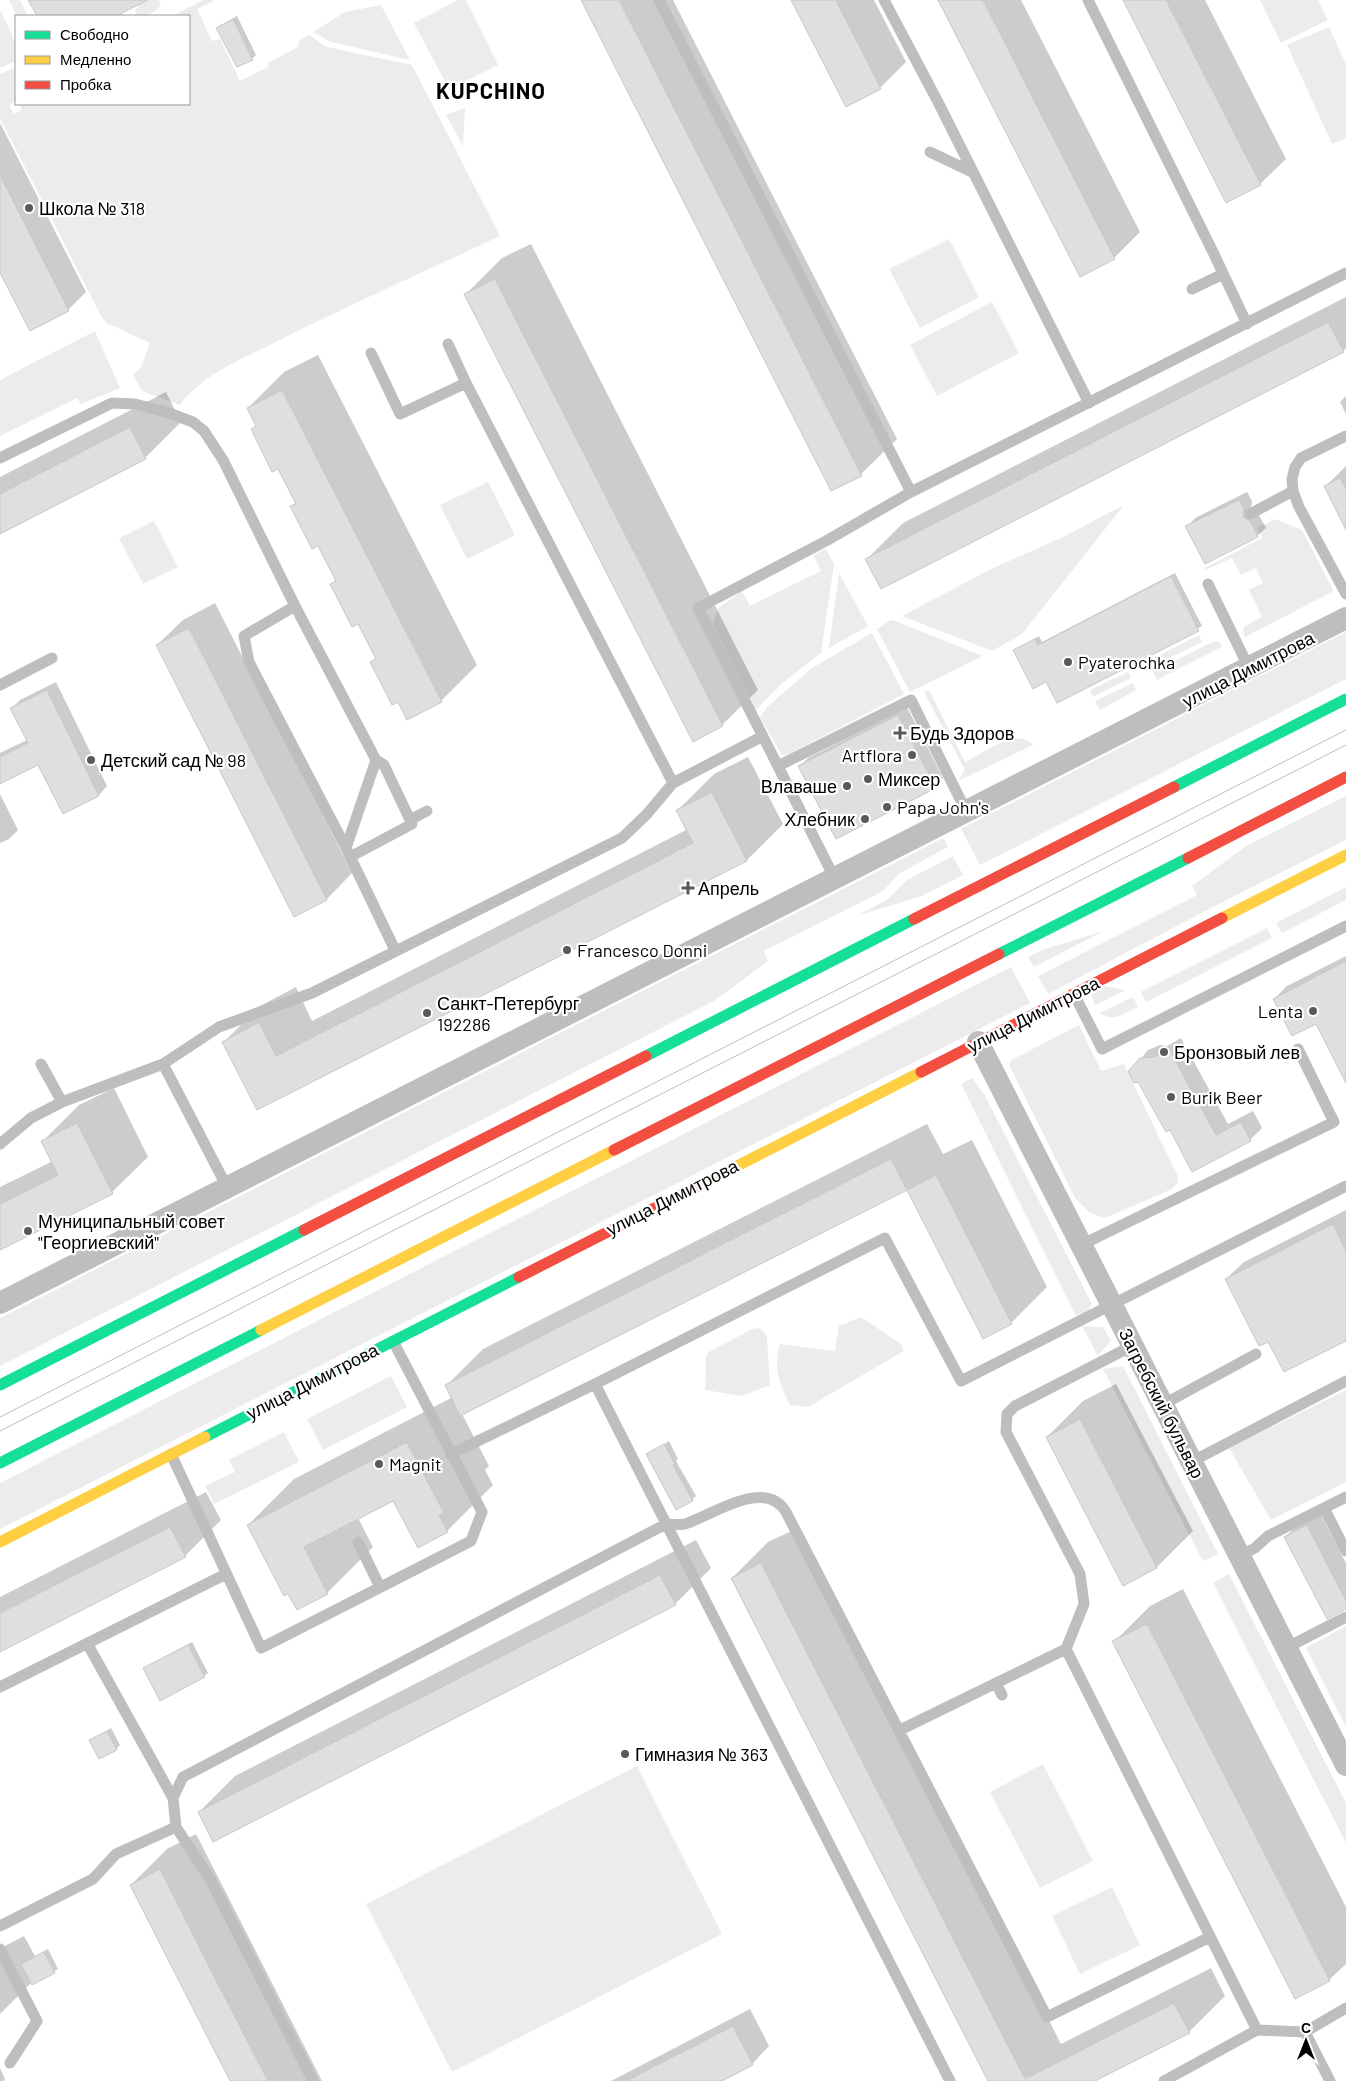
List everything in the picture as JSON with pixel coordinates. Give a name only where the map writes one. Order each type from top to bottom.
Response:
[{"type":"street","name":"улица Димитрова","points":[[0,1303],[967,813],[1346,618]]},
{"type":"street","points":[[0,1385],[1346,699]]},
{"type":"street","points":[[0,1463],[1346,777]]},
{"type":"street","name":"улица Димитрова","points":[[0,1542],[392,1340],[1346,855]]},
{"type":"street","name":"Загребский бульвар","points":[[978,1042],[1346,1765]]},
{"type":"lane","points":[[659,0],[911,492]]},
{"type":"lane","points":[[884,0],[938,102],[1089,403]]},
{"type":"lane","points":[[1088,0],[1247,324]]},
{"type":"lane","points":[[930,152],[972,172]]},
{"type":"lane","points":[[835,879],[698,608],[826,541],[911,492],[1346,273]]},
{"type":"lane","points":[[1192,289],[1223,274]]},
{"type":"lane","points":[[448,344],[466,383],[673,783]]},
{"type":"lane","points":[[371,353],[400,414],[466,383]]},
{"type":"lane","points":[[0,458],[112,403],[135,404],[193,422],[204,430],[223,460],[296,606],[376,760],[384,765],[412,824],[348,852]]},
{"type":"lane","points":[[1346,436],[1301,458],[1293,473],[1293,491],[1346,594]]},
{"type":"lane","points":[[1250,514],[1293,491]]},
{"type":"lane","points":[[1208,584],[1250,668]]},
{"type":"lane","points":[[296,606],[244,636],[250,662],[348,852],[395,950]]},
{"type":"lane","points":[[0,685],[52,658]]},
{"type":"lane","points":[[778,766],[911,700],[967,813]]},
{"type":"lane","points":[[0,1144],[31,1118],[62,1102],[163,1064],[219,1027],[312,993],[622,838],[647,814],[673,783],[721,760],[763,736]]},
{"type":"lane","points":[[348,852],[376,760]]},
{"type":"lane","points":[[410,820],[427,811]]},
{"type":"lane","points":[[1074,993],[1102,1049],[1346,926]]},
{"type":"lane","points":[[1081,1245],[1334,1122],[1298,1049]]},
{"type":"lane","points":[[41,1064],[62,1102]]},
{"type":"lane","points":[[163,1064],[227,1187]]},
{"type":"lane","points":[[452,1454],[885,1238],[961,1381],[1346,1186]]},
{"type":"lane","points":[[171,1454],[261,1648],[380,1588],[471,1541],[482,1512],[392,1340]]},
{"type":"lane","points":[[900,1730],[1066,1649],[1084,1604],[1080,1574],[1006,1432],[1007,1414],[1015,1406],[1132,1346]]},
{"type":"lane","points":[[1162,1404],[1256,1354]]},
{"type":"lane","points":[[1192,1462],[1346,1381]]},
{"type":"lane","points":[[595,1384],[950,2081]]},
{"type":"lane","points":[[173,1798],[183,1776],[666,1524],[683,1524],[759,1496],[767,1496],[777,1501],[786,1512],[1048,2017],[1210,1937]]},
{"type":"lane","points":[[1240,1556],[1255,1548],[1268,1536],[1346,1497]]},
{"type":"lane","points":[[1324,1508],[1346,1551]]},
{"type":"lane","points":[[358,1542],[380,1588]]},
{"type":"lane","points":[[0,1687],[226,1574]]},
{"type":"lane","points":[[1286,1648],[1346,1617]]},
{"type":"lane","points":[[87,1643],[173,1798],[176,1826],[210,1880],[313,2081]]},
{"type":"lane","points":[[1066,1649],[1257,2030]]},
{"type":"lane","points":[[996,1683],[1002,1695]]},
{"type":"lane","points":[[0,1926],[93,1880],[116,1854],[176,1826]]},
{"type":"lane","points":[[0,1949],[38,2021],[10,2063]]},
{"type":"lane","points":[[1164,2081],[1257,2030],[1305,2032],[1346,2008]]},
{"type":"lane","points":[[1305,2032],[1330,2081]]},
{"type":"shaded area","points":[[9,0],[20,0],[28,15],[16,15]]},
{"type":"shaded area","points":[[143,0],[159,0],[161,5],[152,13],[134,15],[136,14],[135,10],[138,8],[136,3]]},
{"type":"shaded area","points":[[203,0],[215,0],[197,9],[212,41],[220,39],[240,81],[268,67],[268,63],[298,47],[299,41],[309,35],[327,47],[412,65],[500,236],[233,363],[199,385],[180,405],[142,391],[133,375],[141,367],[150,343],[107,323],[101,316],[0,118],[0,74],[15,67],[15,102],[9,105],[14,114],[22,110],[20,105],[190,105],[190,15],[174,15]]},
{"type":"shaded area","points":[[458,0],[466,0],[498,65],[449,89],[414,23]]},
{"type":"shaded area","points":[[1260,0],[1318,0],[1328,20],[1281,43]]},
{"type":"shaded area","points":[[381,5],[410,60],[331,42],[313,32],[345,12]]},
{"type":"shaded area","points":[[0,10],[15,41],[15,61],[0,68]]},
{"type":"shaded area","points":[[1329,27],[1346,65],[1346,138],[1332,144],[1287,45]]},
{"type":"shaded area","points":[[465,108],[463,146],[446,115]]},
{"type":"shaded area","points":[[949,239],[979,297],[920,328],[889,269]]},
{"type":"shaded area","points":[[992,302],[1019,353],[937,396],[910,345]]},
{"type":"shaded area","points":[[95,331],[120,388],[81,404],[77,398],[0,436],[0,380]]},
{"type":"shaded area","points":[[488,482],[515,535],[467,559],[440,505]]},
{"type":"shaded area","points":[[1124,505],[1022,634],[992,651],[902,616],[991,569],[1063,537]]},
{"type":"shaded area","points":[[1275,519],[1302,530],[1333,590],[1245,637],[1243,631],[1245,626],[1262,617],[1249,590],[1263,583],[1256,568],[1241,575],[1232,558],[1205,570],[1205,568],[1262,538],[1257,528]]},
{"type":"shaded area","points":[[154,521],[178,567],[143,584],[119,538]]},
{"type":"shaded area","points":[[826,549],[834,564],[821,653],[781,684],[756,710],[713,624],[718,608],[742,591],[750,606],[821,571],[813,555]]},
{"type":"shaded area","points":[[839,573],[868,626],[829,648]]},
{"type":"shaded area","points":[[891,620],[983,656],[910,692],[877,629]]},
{"type":"shaded area","points":[[1346,632],[1346,679],[980,865],[961,829]]},
{"type":"shaded area","points":[[872,633],[904,694],[789,754],[782,755],[760,717],[767,707],[812,668]]},
{"type":"shaded area","points":[[1199,635],[1202,642],[1151,667],[1148,661]]},
{"type":"shaded area","points":[[1218,641],[1223,646],[1157,680],[1153,672],[1208,644]]},
{"type":"shaded area","points":[[1128,672],[1131,678],[1093,697],[1090,690]]},
{"type":"shaded area","points":[[1133,683],[1136,690],[1100,710],[1095,701]]},
{"type":"shaded area","points":[[929,690],[965,762],[1009,740],[1026,740],[1033,745],[958,781],[965,770],[924,692]]},
{"type":"shaded area","points":[[1346,796],[1346,840],[1205,911],[1048,994],[1038,976],[1197,895],[1192,886],[1246,846]]},
{"type":"shaded area","points":[[943,838],[948,847],[900,873],[883,891],[764,951],[768,961],[714,1001],[0,1366],[0,1318]]},
{"type":"shaded area","points":[[953,856],[963,875],[919,897],[856,916],[887,900],[907,880]]},
{"type":"shaded area","points":[[1346,887],[1346,900],[1282,933],[1276,923]]},
{"type":"shaded area","points":[[1267,928],[1272,938],[1146,1002],[1141,992]]},
{"type":"shaded area","points":[[1104,931],[1034,967],[1028,957],[1042,950]]},
{"type":"shaded area","points":[[1011,967],[1030,1003],[0,1529],[0,1483]]},
{"type":"shaded area","points":[[1104,986],[1125,990],[1095,1005],[1091,995]]},
{"type":"shaded area","points":[[1133,997],[1138,1007],[1124,1014],[1110,1017],[1100,1013]]},
{"type":"shaded area","points":[[1079,1025],[1101,1071],[1124,1064],[1178,1177],[1178,1182],[1172,1189],[1105,1218],[1090,1213],[1075,1198],[1010,1067],[1010,1061]]},
{"type":"shaded area","points":[[972,1078],[984,1094],[1092,1304],[1089,1310],[1076,1316],[961,1084]]},
{"type":"shaded area","points":[[861,1317],[901,1344],[904,1351],[808,1407],[790,1405],[778,1375],[777,1360],[780,1344],[835,1351],[839,1326]]},
{"type":"shaded area","points":[[1082,1326],[1103,1327],[1111,1341],[1098,1356]]},
{"type":"shaded area","points":[[760,1328],[767,1336],[770,1385],[742,1396],[705,1390],[706,1356],[709,1352],[752,1329]]},
{"type":"shaded area","points":[[1123,1366],[1218,1554],[1203,1561],[1103,1369]]},
{"type":"shaded area","points":[[391,1376],[407,1407],[323,1450],[307,1419]]},
{"type":"shaded area","points":[[1346,1390],[1346,1482],[1271,1520],[1229,1448]]},
{"type":"shaded area","points":[[284,1432],[299,1462],[214,1504],[205,1486],[235,1472],[229,1460]]},
{"type":"shaded area","points":[[1229,1574],[1346,1803],[1346,1843],[1213,1583]]},
{"type":"shaded area","points":[[1346,1626],[1346,1727],[1306,1648]]},
{"type":"shaded area","points":[[1043,1764],[1093,1861],[1040,1888],[990,1792]]},
{"type":"shaded area","points":[[637,1766],[722,1934],[452,2072],[366,1904]]},
{"type":"shaded area","points":[[1112,1887],[1140,1945],[1080,1974],[1052,1916]]},
{"type":"building","points":[[28,0],[148,0],[118,15],[36,15]]},
{"type":"building","points":[[581,0],[619,0],[862,476],[831,491]]},
{"type":"building","points":[[791,0],[836,0],[881,89],[846,107]]},
{"type":"building","points":[[938,0],[983,0],[1115,259],[1080,277]]},
{"type":"building","points":[[1123,0],[1166,0],[1261,185],[1226,203]]},
{"type":"building","points":[[233,19],[253,60],[237,67],[216,28]]},
{"type":"building","points":[[0,175],[69,311],[30,331],[0,273]]},
{"type":"building","points":[[495,279],[723,726],[693,742],[464,294]]},
{"type":"building","points":[[1328,322],[1344,352],[881,589],[865,559]]},
{"type":"building","points":[[282,390],[442,702],[407,720],[398,702],[392,705],[370,662],[376,659],[358,624],[352,627],[330,584],[336,581],[318,546],[312,549],[290,506],[296,504],[278,469],[272,472],[251,429],[256,426],[247,408]]},
{"type":"building","points":[[130,427],[146,459],[0,534],[0,494]]},
{"type":"building","points":[[1340,478],[1346,489],[1346,530],[1324,486]]},
{"type":"building","points":[[1239,500],[1244,510],[1243,517],[1250,521],[1258,537],[1205,564],[1185,526]]},
{"type":"building","points":[[1171,576],[1199,631],[1057,703],[1046,682],[1033,689],[1013,650],[1035,639],[1038,645]]},
{"type":"building","points":[[189,628],[327,900],[294,917],[156,645]]},
{"type":"building","points":[[47,690],[99,796],[63,814],[38,765],[0,784],[0,757],[28,743],[10,708]]},
{"type":"building","name":"Миксер","points":[[898,715],[936,788],[836,839],[798,766]]},
{"type":"building","points":[[712,792],[747,861],[257,1110],[222,1042],[259,1022],[276,1056],[693,843],[676,810]]},
{"type":"building","name":"Lenta","points":[[1346,961],[1346,1083],[1316,1024],[1292,1036],[1273,999]]},
{"type":"building","points":[[1169,1049],[1216,1135],[1241,1122],[1251,1141],[1192,1172],[1170,1130],[1166,1132],[1138,1082],[1134,1083],[1128,1071],[1140,1058],[1154,1057]]},
{"type":"building","points":[[77,1123],[113,1194],[0,1250],[0,1204],[58,1175],[41,1141]]},
{"type":"building","points":[[891,1159],[907,1190],[460,1416],[445,1385]]},
{"type":"building","points":[[936,1175],[1012,1324],[983,1339],[907,1190]]},
{"type":"building","points":[[1333,1224],[1346,1251],[1346,1341],[1284,1372],[1268,1342],[1259,1346],[1225,1279]]},
{"type":"building","points":[[1080,1419],[1157,1568],[1123,1586],[1046,1437]]},
{"type":"building","points":[[407,1442],[444,1513],[439,1515],[448,1532],[418,1548],[393,1501],[304,1547],[328,1594],[297,1610],[288,1594],[284,1596],[247,1525]]},
{"type":"building","points":[[664,1444],[675,1464],[673,1465],[693,1501],[676,1510],[646,1454]]},
{"type":"building","points":[[1307,1525],[1346,1601],[1346,1609],[1327,1619],[1284,1537]]},
{"type":"building","points":[[170,1527],[186,1557],[0,1652],[0,1613]]},
{"type":"building","points":[[761,1563],[1025,2079],[1174,2003],[1190,2033],[1095,2081],[988,2081],[731,1578]]},
{"type":"building","points":[[660,1575],[676,1605],[213,1842],[198,1812]]},
{"type":"building","points":[[1147,1624],[1330,1981],[1295,1999],[1112,1641]]},
{"type":"building","points":[[188,1645],[205,1677],[160,1701],[143,1668]]},
{"type":"building","points":[[107,1731],[117,1750],[99,1759],[89,1740]]},
{"type":"building","points":[[160,1869],[268,2081],[230,2081],[130,1885]]},
{"type":"building","points":[[44,1952],[55,1973],[32,1985],[21,1964]]},
{"type":"building","points":[[733,2026],[753,2065],[722,2081],[626,2081]]},
{"type":"tram line","points":[[0,1417],[1346,730]]},
{"type":"tram line","points":[[0,1431],[1346,745]]},
{"type":"traffic: fast","points":[[1174,787],[1346,699]]},
{"type":"traffic: fast","points":[[999,954],[1188,858]]},
{"type":"traffic: fast","points":[[646,1056],[914,919]]},
{"type":"traffic: fast","points":[[0,1385],[304,1230]]},
{"type":"traffic: fast","points":[[205,1437],[519,1277]]},
{"type":"traffic: fast","points":[[0,1463],[261,1330]]},
{"type":"traffic: slow","points":[[1222,918],[1346,855]]},
{"type":"traffic: slow","points":[[702,1184],[921,1072]]},
{"type":"traffic: slow","points":[[261,1330],[614,1150]]},
{"type":"traffic: slow","points":[[0,1542],[205,1437]]},
{"type":"traffic: jam","points":[[1188,858],[1346,777]]},
{"type":"traffic: jam","points":[[914,919],[1174,787]]},
{"type":"traffic: jam","points":[[921,1072],[1222,918]]},
{"type":"traffic: jam","points":[[614,1150],[999,954]]},
{"type":"traffic: jam","points":[[304,1230],[646,1056]]},
{"type":"traffic: jam","points":[[519,1277],[702,1184]]},
{"type":"place","name":"Школа № 318","points":[[29,208]]},
{"type":"place","name":"Pyaterochka","points":[[1068,662]]},
{"type":"place","name":"Будь Здоров","points":[[900,733]]},
{"type":"place","name":"Artflora","points":[[912,755]]},
{"type":"place","name":"Детский сад № 98","points":[[91,760]]},
{"type":"place","name":"Миксер","points":[[868,779]]},
{"type":"place","name":"Влаваше","points":[[847,786]]},
{"type":"place","name":"Papa John's","points":[[887,807]]},
{"type":"place","name":"Хлебник","points":[[865,819]]},
{"type":"place","name":"Апрель","points":[[688,888]]},
{"type":"place","name":"Francesco Donni","points":[[567,950]]},
{"type":"place","name":"Lenta","points":[[1313,1011]]},
{"type":"place","name":"Санкт-Петербург 192286","points":[[427,1013]]},
{"type":"place","name":"Бронзовый лев","points":[[1164,1052]]},
{"type":"place","name":"Burik Beer","points":[[1171,1097]]},
{"type":"place","name":"Муниципальный совет \"Георгиевский\"","points":[[28,1231]]},
{"type":"place","name":"Magnit","points":[[379,1464]]},
{"type":"place","name":"Гимназия № 363","points":[[625,1754]]},
{"type":"district","name":"KUPCHINO","points":[[491,90]]}]
